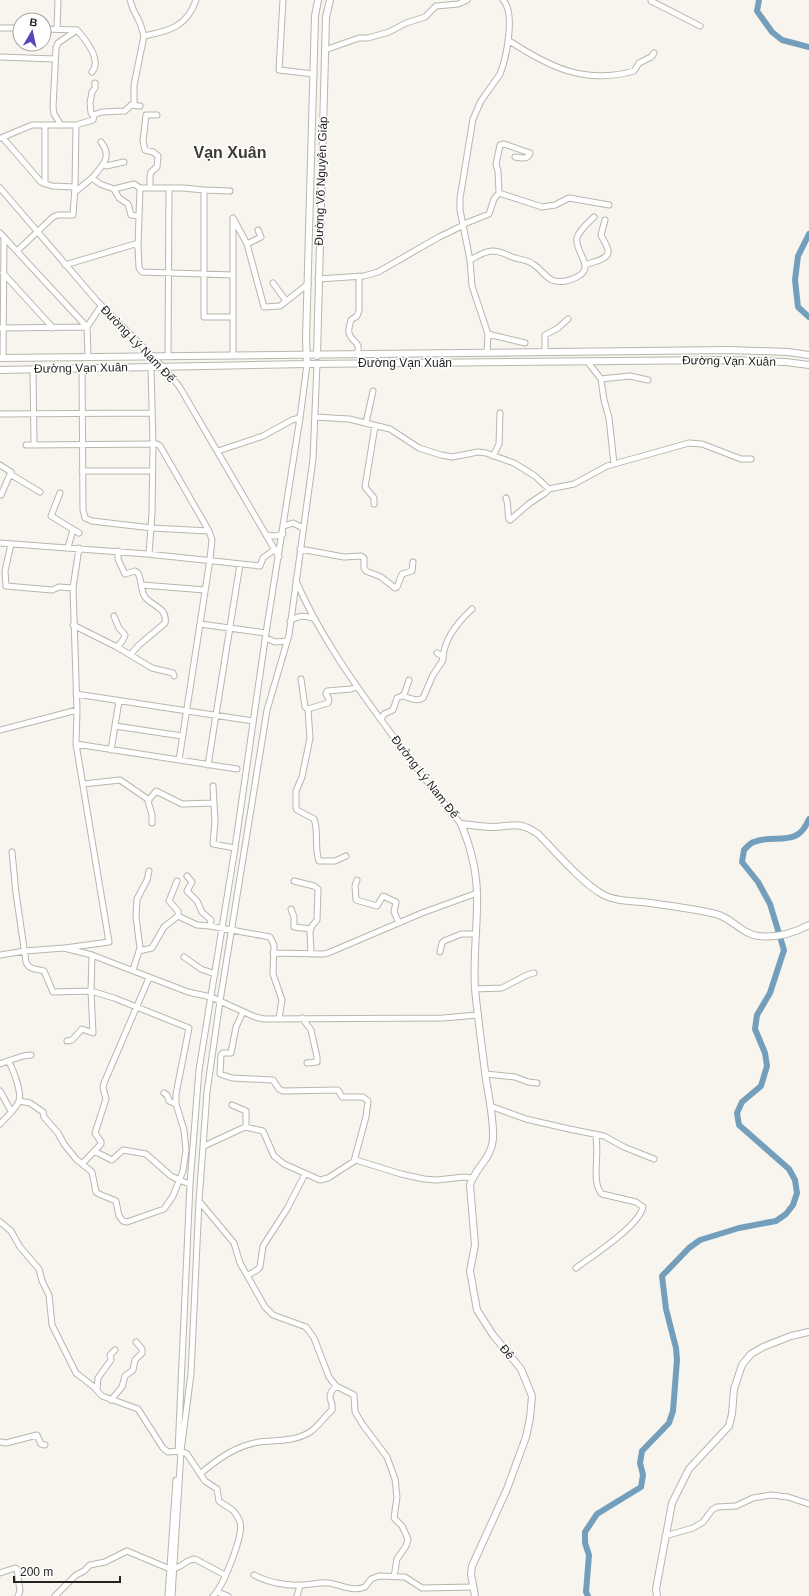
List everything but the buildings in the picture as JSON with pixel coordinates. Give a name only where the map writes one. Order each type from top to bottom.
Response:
[{"type":"main road","name":"Đường Võ Nguyên Giáp","points":[[307,364],[306,354],[315,16],[318,0]]},
{"type":"main road","name":"Đường Võ Nguyên Giáp","points":[[317,364],[318,275],[326,16],[330,0]]},
{"type":"main road","points":[[308,272],[318,275]]},
{"type":"main road","name":"Đường Vạn Xuân","points":[[2,358],[233,354],[729,350],[788,352],[809,355]]},
{"type":"main road","points":[[587,351],[587,362]]},
{"type":"main road","name":"Đường Vạn Xuân","points":[[0,370],[151,366],[730,360],[786,362],[809,366]]},
{"type":"main road","points":[[461,824],[473,855],[477,893],[474,967],[475,989],[493,1140],[487,1158],[472,1178]]},
{"type":"main road","name":"Đường Lý Nam Đế","points":[[461,824],[492,827],[520,825],[528,827],[538,834],[589,885],[608,897],[668,905],[716,914],[725,917],[754,936],[770,937],[792,933],[809,926]]},
{"type":"main road","name":"Đê","points":[[472,1178],[470,1192],[475,1245],[470,1271],[477,1310],[493,1336],[520,1369],[532,1396],[530,1418],[526,1437],[507,1489],[472,1566],[471,1574],[475,1596]]},
{"type":"main road","points":[[657,1596],[656,1588],[672,1503],[689,1469],[729,1426],[732,1414],[734,1389],[742,1365],[751,1354],[762,1347],[791,1336],[809,1332]]},
{"type":"street","points":[[57,30],[58,0]]},
{"type":"street","points":[[93,115],[102,112],[125,111],[130,105],[137,106],[134,85],[144,36],[130,0]]},
{"type":"street","points":[[144,36],[176,28],[188,15],[196,0]]},
{"type":"street","points":[[283,0],[279,70],[314,74]]},
{"type":"street","points":[[325,50],[358,38],[368,38],[389,32],[406,23],[425,17],[436,6],[458,4],[467,0]]},
{"type":"street","points":[[487,352],[488,334],[484,326],[479,303],[473,290],[470,260],[460,210],[460,198],[472,119],[481,101],[500,74],[508,40],[509,12],[506,3],[503,0]]},
{"type":"street","points":[[651,0],[650,2],[670,10],[700,26]]},
{"type":"street","points":[[0,28],[12,28]]},
{"type":"street","points":[[52,30],[77,30],[90,45],[92,50],[94,64],[94,70],[92,72]]},
{"type":"street","points":[[61,125],[54,114],[53,107],[56,46],[77,30]]},
{"type":"street","points":[[508,40],[537,58],[573,73],[596,77],[634,72],[639,63],[651,57],[654,53]]},
{"type":"street","points":[[0,56],[55,59]]},
{"type":"street","points":[[95,83],[90,100],[94,119],[90,122],[76,125],[32,125],[1,138],[38,180],[52,186],[75,190],[92,178],[104,166],[107,155],[106,149],[101,142]]},
{"type":"street","points":[[150,188],[150,176],[157,167],[158,156],[153,152],[145,150],[144,130],[146,115],[157,115]]},
{"type":"street","points":[[45,125],[45,184]]},
{"type":"street","points":[[17,251],[56,215],[73,215],[76,125]]},
{"type":"street","points":[[499,194],[498,171],[496,164],[500,145],[504,144],[530,152],[525,158],[515,157]]},
{"type":"street","points":[[104,166],[124,162]]},
{"type":"street","points":[[92,178],[100,184],[114,189],[134,184],[140,188],[230,191]]},
{"type":"street","name":"Đường Lý Nam Đế","points":[[0,188],[101,306],[162,366],[179,386],[279,557]]},
{"type":"street","points":[[140,188],[138,247],[139,268],[141,271],[145,273],[233,275]]},
{"type":"street","points":[[168,355],[169,188]]},
{"type":"street","points":[[114,189],[119,198],[128,204],[131,216],[139,216]]},
{"type":"street","points":[[204,190],[204,317],[233,317]]},
{"type":"street","points":[[318,275],[359,276],[378,272],[439,237],[464,224],[489,214],[494,198],[499,194]]},
{"type":"street","points":[[499,194],[542,207],[555,205],[569,198],[609,205]]},
{"type":"street","points":[[470,260],[491,250],[501,252],[513,258],[530,262],[550,280],[556,282],[567,280],[581,275],[583,272],[585,265],[577,245],[577,239],[582,230],[594,217]]},
{"type":"street","points":[[233,354],[233,218],[247,244],[264,307],[280,306],[308,284]]},
{"type":"street","points":[[585,265],[602,259],[607,254],[608,251],[601,235],[605,220]]},
{"type":"street","points":[[247,244],[261,237],[258,230]]},
{"type":"street","points":[[0,233],[87,327]]},
{"type":"street","points":[[2,358],[1,302],[3,273],[2,248],[4,237]]},
{"type":"street","points":[[65,265],[135,244],[138,247]]},
{"type":"street","points":[[2,248],[12,246]]},
{"type":"street","points":[[3,273],[53,328]]},
{"type":"street","points":[[357,353],[358,344],[350,337],[349,332],[351,320],[357,316],[359,310],[359,276]]},
{"type":"street","points":[[273,283],[286,301]]},
{"type":"street","points":[[88,356],[87,327],[101,306]]},
{"type":"street","points":[[545,351],[546,335],[558,328],[568,319]]},
{"type":"street","points":[[1,328],[87,327]]},
{"type":"street","points":[[488,334],[525,343]]},
{"type":"street","points":[[587,362],[601,379],[608,415],[614,464]]},
{"type":"street","points":[[172,1596],[190,1184],[199,1070],[236,848],[253,721],[283,534],[307,364]]},
{"type":"street","points":[[179,1452],[191,1374],[199,1201],[207,1092],[256,772],[267,710],[287,641],[313,459],[317,364]]},
{"type":"street","points":[[149,554],[152,528],[153,444],[151,366]]},
{"type":"street","points":[[82,368],[82,510],[85,518],[92,521],[152,528],[209,531]]},
{"type":"street","points":[[33,369],[34,444]]},
{"type":"street","points":[[601,379],[630,376],[648,380]]},
{"type":"street","points":[[366,423],[373,390]]},
{"type":"street","points":[[0,414],[152,413]]},
{"type":"street","points":[[493,456],[499,444],[500,413]]},
{"type":"street","points":[[315,417],[349,419],[394,431],[419,448],[441,456],[452,457],[478,452],[493,456],[514,463],[535,476],[549,489]]},
{"type":"street","points":[[218,451],[263,436],[292,420],[300,418]]},
{"type":"street","points":[[374,504],[374,498],[364,487],[375,426]]},
{"type":"street","points":[[506,498],[508,505],[508,519],[510,520],[549,489],[574,484],[604,467],[694,442],[727,452],[741,459],[751,459]]},
{"type":"street","points":[[26,445],[153,444],[160,446],[209,531],[212,540],[210,559],[179,760]]},
{"type":"street","points":[[0,465],[9,470],[10,474],[40,492]]},
{"type":"street","points":[[82,470],[152,471]]},
{"type":"street","points":[[1,495],[10,474]]},
{"type":"street","points":[[60,493],[50,515],[79,533]]},
{"type":"street","points":[[284,526],[293,523],[303,528]]},
{"type":"street","points":[[68,547],[73,530]]},
{"type":"street","points":[[266,535],[276,536],[283,534]]},
{"type":"street","points":[[0,542],[210,559],[260,566],[263,558],[275,550]]},
{"type":"street","points":[[11,544],[5,571],[6,586],[52,590],[60,587],[73,588]]},
{"type":"street","points":[[0,955],[109,942],[76,744],[77,710],[73,625],[73,588],[79,548]]},
{"type":"street","points":[[300,549],[320,551],[329,555],[344,557],[361,556],[364,558],[364,568],[366,570],[381,577],[395,588],[397,587],[402,574],[412,571],[413,562]]},
{"type":"street","points":[[118,551],[118,558],[125,574],[137,572],[146,598],[163,612],[166,618],[165,623],[139,645],[130,655]]},
{"type":"street","points":[[208,765],[240,564]]},
{"type":"street","name":"Đường Lý Nam Đế","points":[[296,580],[307,606],[356,687],[434,792],[461,824]]},
{"type":"street","points":[[142,585],[205,590]]},
{"type":"street","points":[[381,720],[384,714],[394,708],[397,698],[403,696],[414,700],[420,700],[423,698],[433,675],[441,664],[446,644],[460,621],[472,610]]},
{"type":"street","points":[[114,616],[119,628],[125,635],[117,647]]},
{"type":"street","points":[[290,621],[300,616],[315,619]]},
{"type":"street","points":[[200,624],[230,628],[266,636],[275,642],[287,641]]},
{"type":"street","points":[[73,625],[117,647],[152,668],[173,673],[174,676]]},
{"type":"street","points":[[437,652],[443,658]]},
{"type":"street","points":[[301,679],[306,707],[308,709],[310,738],[302,777],[296,791],[296,808],[314,819],[317,834],[316,846],[319,861],[335,861],[346,856]]},
{"type":"street","points":[[403,696],[409,680]]},
{"type":"street","points":[[308,709],[328,703],[329,699],[326,694],[327,691],[351,689],[356,687]]},
{"type":"street","points":[[76,694],[253,721]]},
{"type":"street","points":[[111,750],[119,701]]},
{"type":"street","points":[[0,730],[77,710]]},
{"type":"street","points":[[115,726],[182,736]]},
{"type":"street","points":[[76,744],[237,769]]},
{"type":"street","points":[[246,770],[256,772]]},
{"type":"street","points":[[83,784],[120,780],[149,800],[152,823]]},
{"type":"street","points":[[213,786],[215,822],[213,844],[236,848]]},
{"type":"street","points":[[149,800],[156,791],[182,804],[214,803]]},
{"type":"street","points":[[12,852],[16,893],[28,966],[44,971],[53,992],[91,991],[114,998],[189,1028],[177,1085],[176,1104],[184,1130],[186,1150],[183,1171],[172,1196],[164,1209],[138,1219],[125,1222],[119,1216],[117,1203],[114,1200],[99,1194],[95,1187],[93,1174],[64,1144],[58,1133],[44,1118],[43,1112],[30,1103],[19,1101]]},
{"type":"street","points":[[133,970],[140,951],[136,917],[137,899],[147,880],[149,871]]},
{"type":"street","points":[[187,876],[192,882],[187,891],[197,901],[202,912],[211,920],[210,926]]},
{"type":"street","points":[[356,880],[356,900],[377,906],[383,896],[386,896],[396,902],[394,912],[399,923]]},
{"type":"street","points":[[177,881],[169,901],[178,911],[178,916]]},
{"type":"street","points":[[294,881],[314,886],[318,889],[317,920],[311,929],[311,954]]},
{"type":"street","points":[[272,953],[323,954],[332,952],[439,906],[477,893]]},
{"type":"street","points":[[291,909],[294,917],[294,927],[311,929]]},
{"type":"street","points":[[140,951],[152,948],[164,927],[178,916]]},
{"type":"street","points":[[178,916],[197,925],[270,937],[273,941],[273,974],[282,1000],[279,1018]]},
{"type":"street","points":[[440,952],[444,941],[461,934],[476,934]]},
{"type":"street","points":[[64,948],[92,955],[188,992],[211,997],[243,1012],[264,1019],[443,1018],[478,1016]]},
{"type":"street","points":[[67,1041],[72,1040],[82,1029],[93,1033],[91,991],[92,955]]},
{"type":"street","points":[[184,957],[201,969],[215,974]]},
{"type":"street","points":[[475,989],[502,988],[534,973]]},
{"type":"street","points":[[82,1164],[101,1143],[94,1133],[106,1099],[103,1088],[104,1083],[150,978]]},
{"type":"street","points":[[204,1146],[246,1127],[262,1130],[274,1156],[284,1164],[320,1180],[324,1180],[342,1170],[354,1161],[366,1117],[368,1101],[365,1098],[342,1097],[338,1090],[283,1091],[279,1089],[273,1080],[232,1078],[220,1074],[221,1055],[223,1053],[232,1053],[236,1027],[243,1012]]},
{"type":"street","points":[[302,1018],[311,1030],[317,1057],[317,1062],[307,1063]]},
{"type":"street","points":[[0,1064],[23,1056],[31,1055]]},
{"type":"street","points":[[0,1124],[19,1101],[14,1074],[8,1061]]},
{"type":"street","points":[[486,1074],[514,1077],[528,1082],[537,1083]]},
{"type":"street","points":[[0,1091],[11,1111]]},
{"type":"street","points":[[164,1093],[167,1095],[171,1103],[176,1104]]},
{"type":"street","points":[[232,1105],[246,1111],[246,1127]]},
{"type":"street","points":[[490,1106],[526,1119],[608,1137],[624,1147],[654,1159]]},
{"type":"street","points":[[576,1268],[602,1249],[635,1220],[643,1207],[636,1202],[602,1194],[598,1189],[596,1178],[597,1140],[595,1134]]},
{"type":"street","points":[[94,1151],[112,1160],[123,1150],[146,1154],[166,1172],[179,1180],[190,1184]]},
{"type":"street","points":[[354,1161],[364,1162],[424,1179],[437,1180],[464,1177],[472,1178]]},
{"type":"street","points":[[248,1275],[260,1267],[263,1246],[286,1209],[305,1174]]},
{"type":"street","points":[[199,1201],[234,1243],[240,1262],[268,1312],[279,1318],[302,1324],[308,1330],[316,1344],[327,1374],[336,1386],[354,1394],[355,1412],[387,1457],[395,1479],[397,1497],[394,1518],[402,1526],[408,1539],[397,1559],[394,1577]]},
{"type":"street","points":[[0,1222],[11,1231],[20,1247],[38,1269],[49,1295],[52,1325],[74,1370],[102,1396],[138,1409],[163,1448],[168,1452],[187,1454],[206,1482],[217,1489],[219,1501],[231,1507],[240,1522],[240,1533],[236,1551],[226,1575],[215,1594],[228,1596]]},
{"type":"street","points":[[112,1400],[123,1385],[125,1376],[134,1370],[135,1360],[142,1353],[142,1349],[136,1342]]},
{"type":"street","points":[[97,1390],[98,1378],[111,1360],[110,1355],[115,1350]]},
{"type":"street","points":[[200,1474],[215,1461],[239,1447],[258,1442],[274,1442],[296,1438],[309,1432],[332,1410],[329,1398],[330,1393],[336,1386]]},
{"type":"street","points":[[0,1442],[37,1435],[41,1444],[45,1445]]},
{"type":"street","points":[[665,1536],[693,1528],[703,1522],[712,1510],[718,1507],[736,1506],[754,1498],[777,1495],[794,1498],[809,1504]]},
{"type":"street","points":[[55,1596],[76,1575],[90,1566],[107,1562],[125,1551],[129,1551],[172,1569],[177,1569],[189,1559],[195,1559],[226,1575]]},
{"type":"street","points":[[0,1573],[14,1568],[17,1570],[20,1590],[18,1596]]},
{"type":"street","points":[[168,1596],[172,1569]]},
{"type":"street","points":[[254,1575],[259,1578],[278,1583],[300,1586],[330,1583],[346,1588],[362,1588],[375,1577],[394,1577],[405,1578],[422,1588],[473,1587]]},
{"type":"street","points":[[297,1596],[300,1586]]},
{"type":"waterway","points":[[759,0],[757,11],[772,32],[782,40],[809,47]]},
{"type":"waterway","points":[[809,234],[798,256],[795,280],[798,307],[809,317]]},
{"type":"waterway","points":[[588,1596],[586,1592],[589,1555],[585,1543],[585,1532],[597,1514],[641,1487],[643,1475],[640,1463],[642,1451],[669,1423],[673,1411],[677,1360],[676,1348],[666,1309],[662,1276],[689,1248],[700,1240],[739,1228],[776,1221],[786,1214],[793,1205],[797,1193],[795,1180],[789,1169],[739,1125],[737,1113],[742,1102],[761,1086],[767,1066],[765,1053],[755,1029],[757,1015],[770,993],[784,950],[770,904],[758,882],[742,862],[744,850],[751,843],[762,840],[792,837],[804,828],[809,819]]},
{"type":"district","name":"Vạn Xuân","points":[[230,152]]}]
